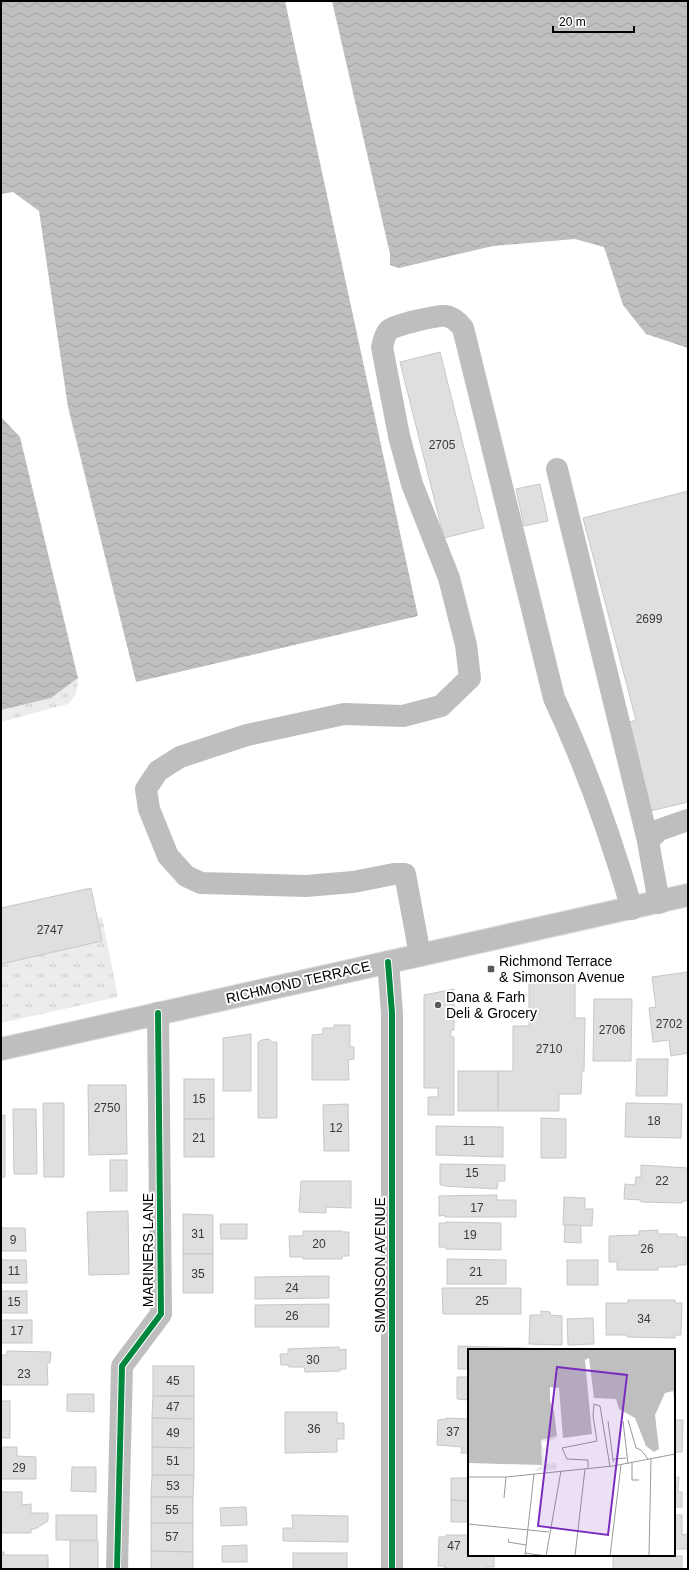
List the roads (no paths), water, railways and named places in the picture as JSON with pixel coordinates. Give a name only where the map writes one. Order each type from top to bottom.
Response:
[{"type":"street","points":[[420,955],[405,874],[394,874],[353,882],[306,886],[201,883],[186,876],[168,856],[149,809],[146,789],[158,772],[180,757],[247,735],[344,714],[403,716],[441,706],[470,678],[466,645],[449,578],[412,484],[398,428],[382,347],[385,336],[390,329],[400,324],[445,316],[455,319],[463,328],[554,698],[571,734],[620,865],[632,909]]},
{"type":"street","points":[[557,469],[648,841],[659,902]]},
{"type":"street","points":[[648,841],[660,830],[688,820]]},
{"type":"street","name":"RICHMOND TERRACE","points":[[1,1049],[632,909],[688,895]]},
{"type":"street","name":"SIMONSON AVENUE","points":[[388,962],[392,1013],[392,1569]]},
{"type":"street","name":"MARINERS LANE","points":[[117,1569],[122,1366],[161,1314],[158,1013]]},
{"type":"water","points":[[1,1],[285,1],[418,616],[136,682],[68,407],[39,211],[13,192],[1,194]]},
{"type":"water","points":[[332,1],[688,1],[688,348],[646,334],[623,305],[604,247],[575,239],[493,246],[399,268],[390,265],[390,254]]},
{"type":"water","points":[[1,417],[20,437],[78,678],[51,698],[1,710]]},
{"type":"place","name":"Richmond Terrace & Simonson Avenue","points":[[491,969]]},
{"type":"place","name":"Dana & Farh Deli & Grocery","points":[[438,1005]]}]
